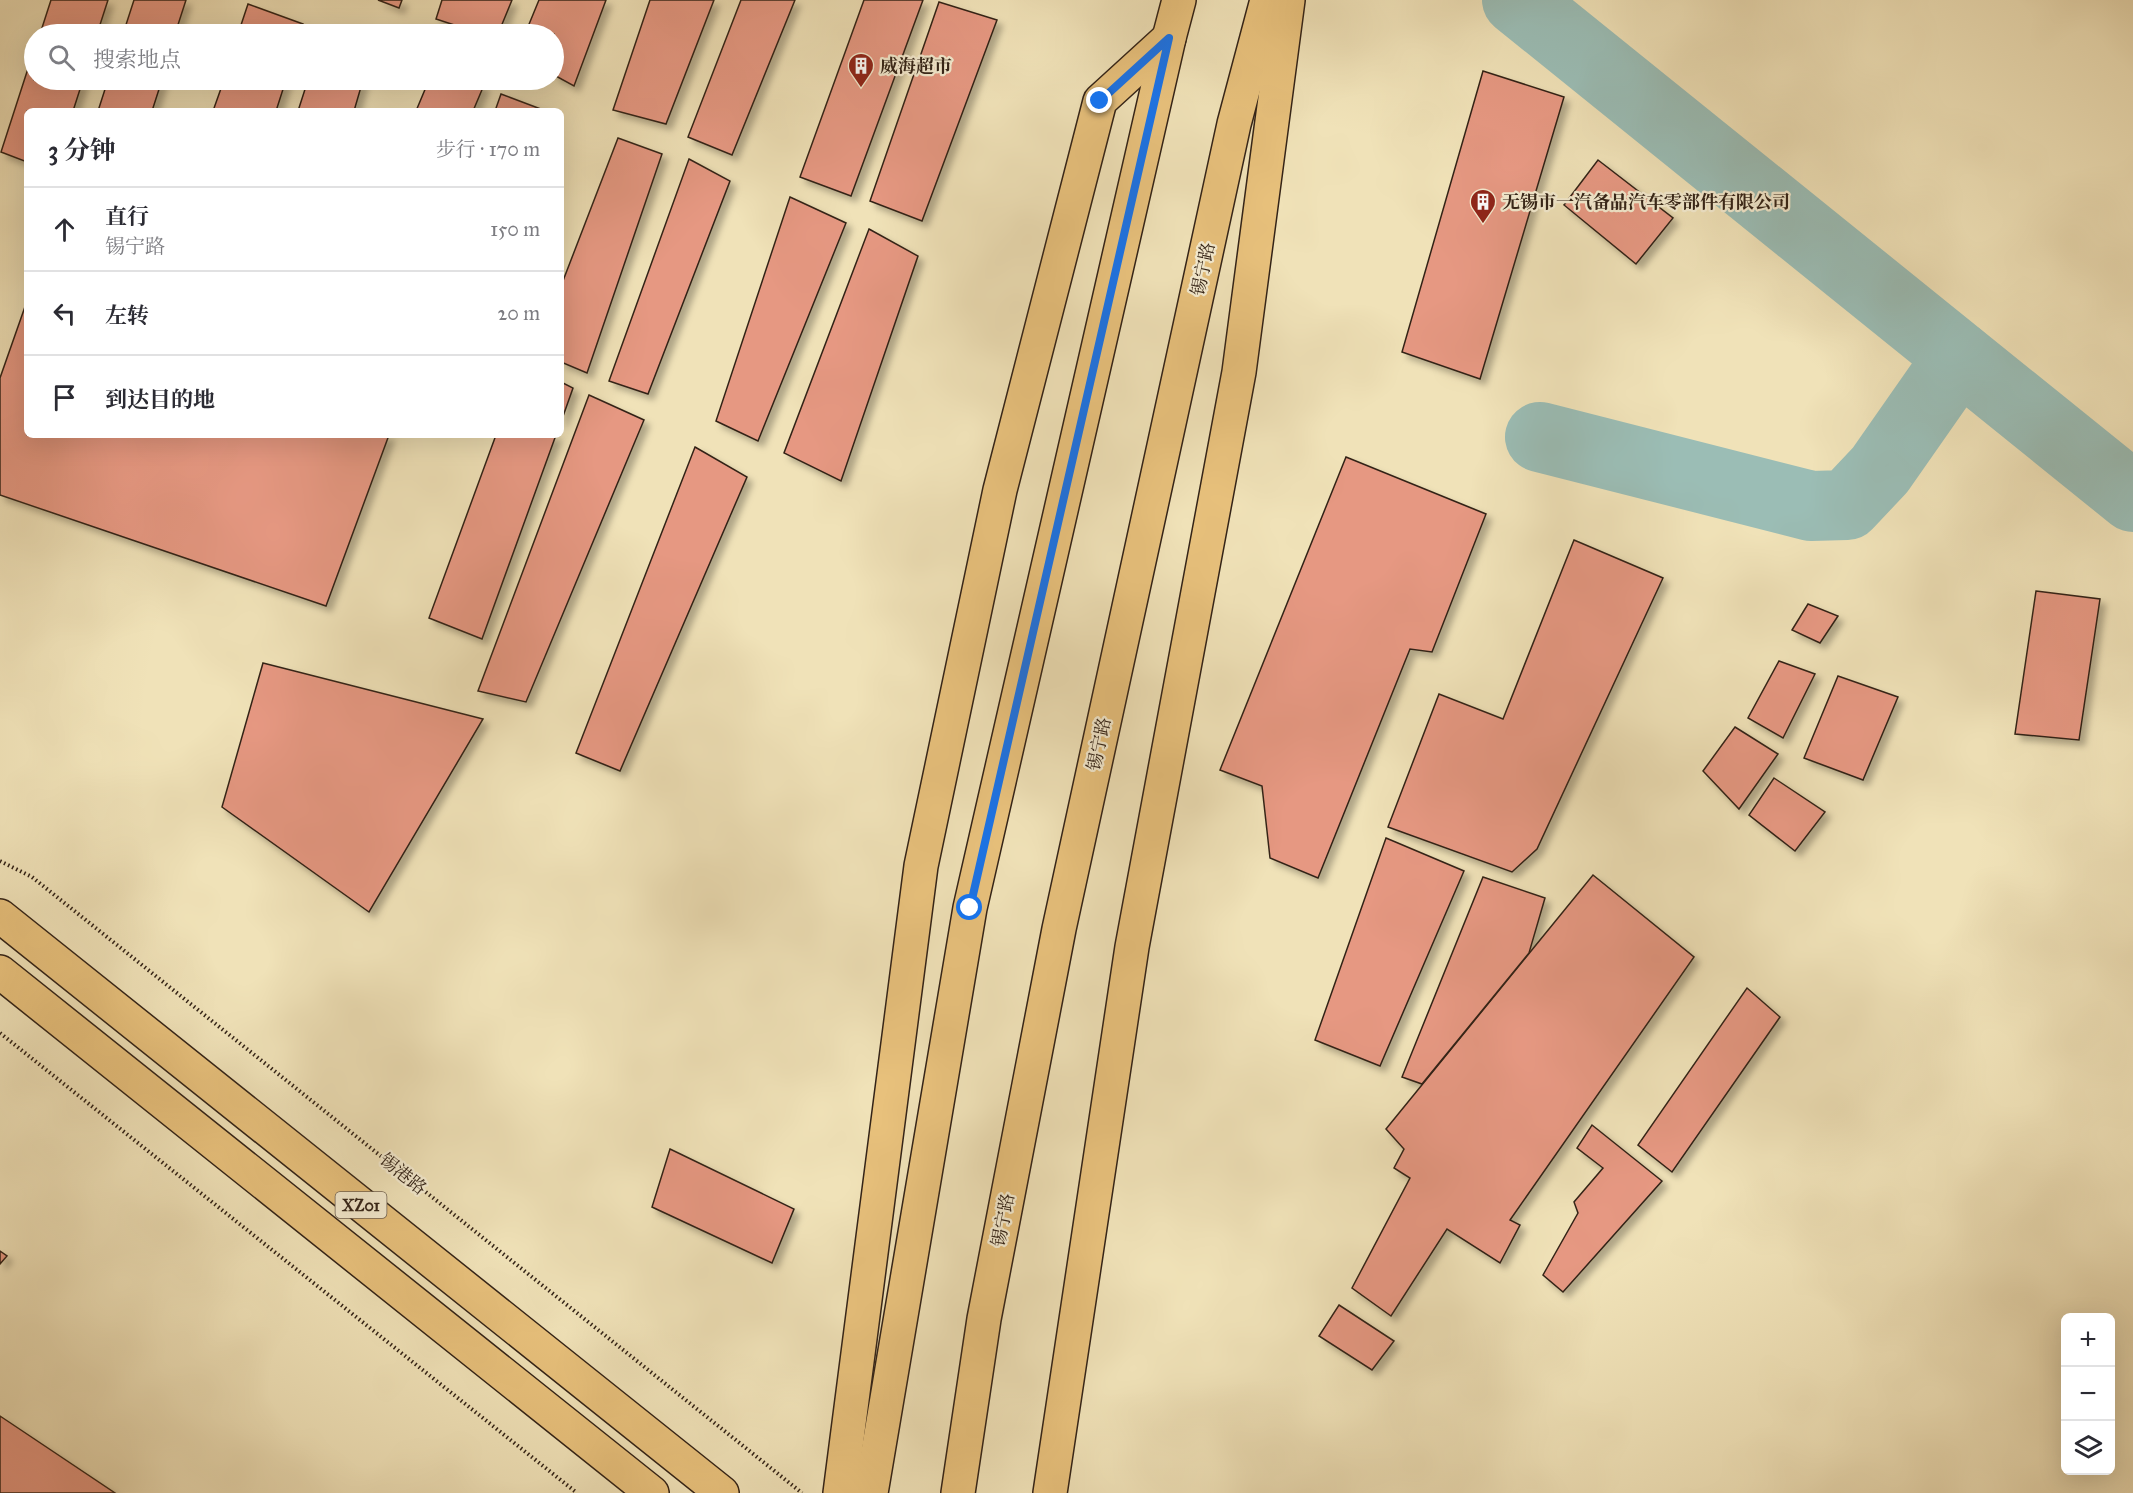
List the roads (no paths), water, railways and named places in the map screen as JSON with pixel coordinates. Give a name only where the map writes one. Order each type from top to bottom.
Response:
[{"type":"main road","points":[[871,1493],[970,908],[1179,0]]},
{"type":"main road","name":"锡宁路","points":[[958,1493],[984,1319],[1059,929],[1234,124],[1267,0]]},
{"type":"main road","points":[[1050,1493],[1132,947],[1239,372],[1288,0]]},
{"type":"main road","points":[[840,1493],[921,866],[1000,490],[1100,101],[1169,38]]},
{"type":"main road","name":"XZ01","points":[[0,916],[722,1493]]},
{"type":"main road","name":"XZ01","points":[[0,972],[652,1493]]},
{"type":"waterway","points":[[1517,0],[2133,497]]},
{"type":"waterway","points":[[1540,437],[1811,506],[1847,505],[1880,470],[1959,357]]},
{"type":"place","name":"威海超市","points":[[861,89]]},
{"type":"place","name":"无锡市一汽备品汽车零部件有限公司","points":[[1483,225]]}]
